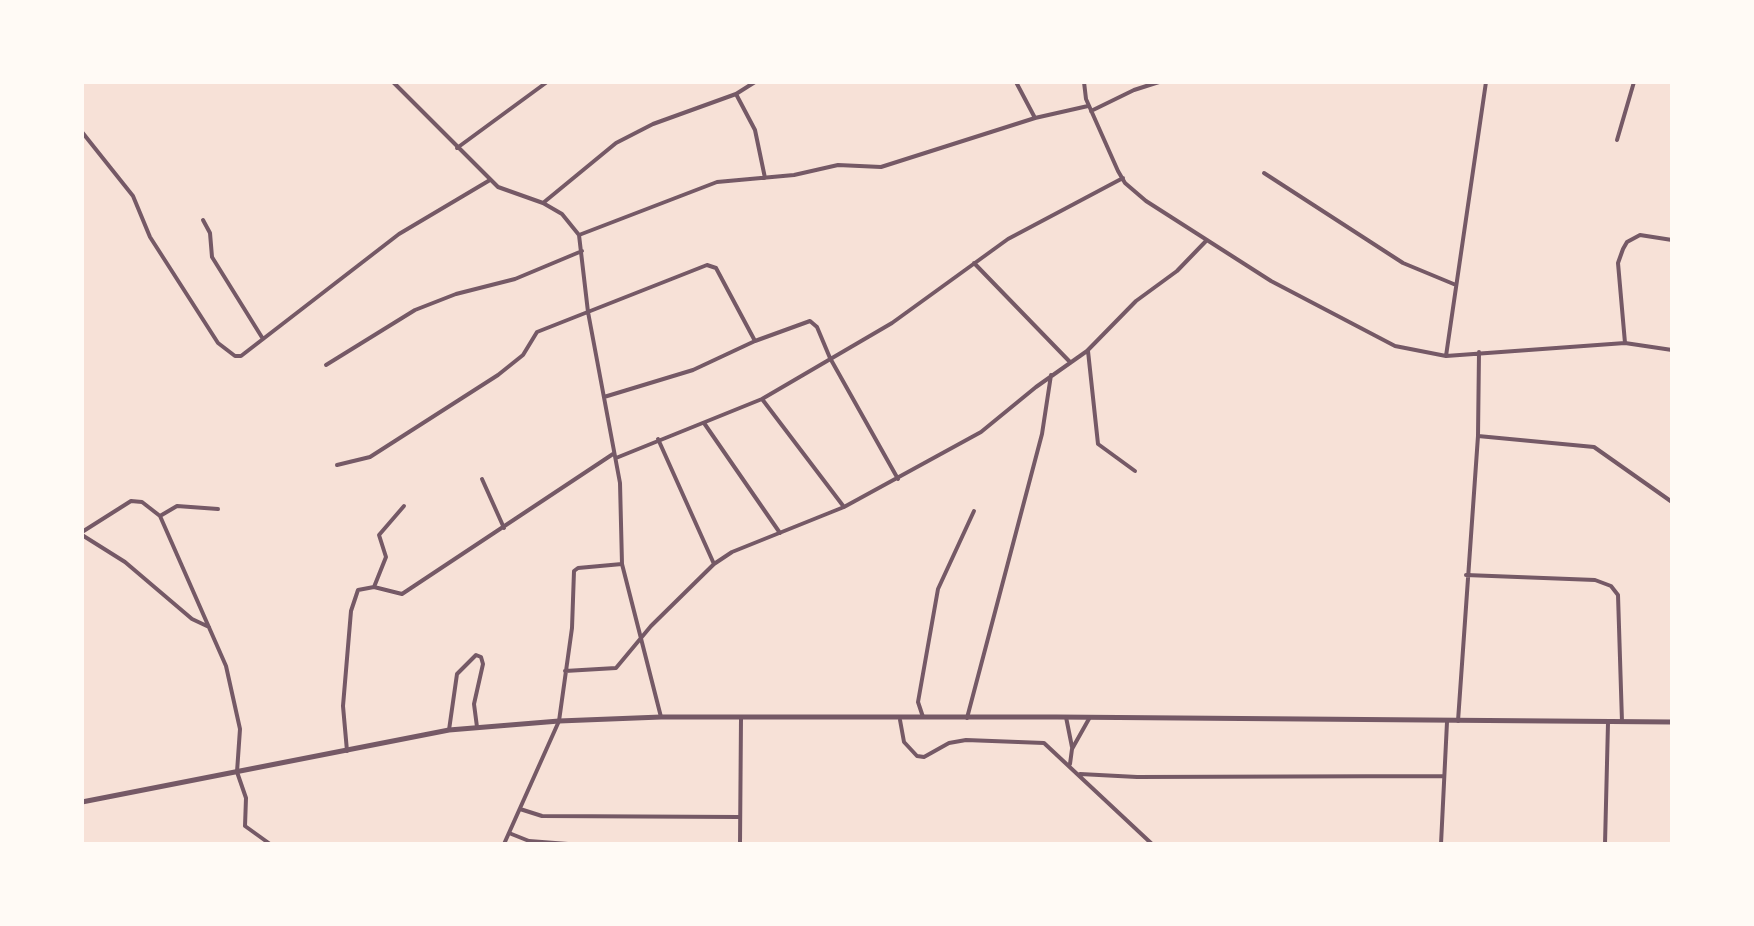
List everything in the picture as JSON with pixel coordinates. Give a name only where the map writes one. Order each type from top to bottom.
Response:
[{"type":"street","points":[[393,82],[490,180],[509,193],[543,203],[562,214],[579,235],[588,312],[615,456],[622,564],[661,717]]},
{"type":"street","points":[[457,148],[547,82]]},
{"type":"street","points":[[543,203],[602,151],[616,143],[653,124],[736,94],[755,82]]},
{"type":"street","points":[[1016,82],[1035,118]]},
{"type":"street","points":[[1084,82],[1090,109],[1123,178],[1146,201],[1206,241],[1375,337],[1421,354],[1446,356],[1625,343],[1672,350]]},
{"type":"street","points":[[579,235],[702,186],[838,165],[881,167],[1035,118],[1090,109],[1159,82]]},
{"type":"street","points":[[1446,356],[1486,82]]},
{"type":"street","points":[[1617,140],[1634,82]]},
{"type":"street","points":[[736,94],[755,130],[765,178]]},
{"type":"street","points":[[82,132],[133,196],[150,237],[218,343],[235,356],[241,356],[399,234],[490,180]]},
{"type":"street","points":[[1264,173],[1403,263],[1456,285]]},
{"type":"street","points":[[347,751],[343,706],[351,611],[358,590],[374,587],[402,594],[615,456],[762,399],[892,323],[1008,239],[1123,178]]},
{"type":"street","points":[[203,220],[210,233],[212,257],[263,339]]},
{"type":"street","points":[[1625,343],[1618,263],[1623,249],[1627,242],[1640,235],[1672,240]]},
{"type":"street","points":[[565,671],[616,668],[714,564],[844,507],[981,432],[1051,375],[1088,351],[1136,301],[1177,271],[1206,241]]},
{"type":"street","points":[[326,365],[415,310],[456,294],[515,279],[582,251]]},
{"type":"street","points":[[974,263],[1070,362]]},
{"type":"street","points":[[337,465],[370,457],[498,375],[523,355],[537,332],[711,265],[755,341]]},
{"type":"street","points":[[604,397],[693,370],[755,341],[810,321],[817,327],[830,358],[898,479]]},
{"type":"street","points":[[1088,351],[1098,444],[1135,471]]},
{"type":"street","points":[[1458,722],[1478,436],[1479,352]]},
{"type":"street","points":[[966,719],[1042,434],[1051,375]]},
{"type":"street","points":[[762,399],[844,507]]},
{"type":"street","points":[[704,423],[780,533]]},
{"type":"street","points":[[1478,436],[1594,447],[1672,502]]},
{"type":"street","points":[[658,439],[714,564]]},
{"type":"street","points":[[482,479],[504,528]]},
{"type":"street","points":[[209,627],[192,619],[134,569],[82,533],[131,501],[142,502],[160,516],[209,627],[226,666],[240,729],[237,772],[247,806],[245,826],[270,844]]},
{"type":"street","points":[[160,516],[177,506],[218,509]]},
{"type":"street","points":[[374,587],[386,557],[379,535],[404,506]]},
{"type":"street","points":[[924,719],[918,702],[938,589],[974,511]]},
{"type":"street","points":[[504,844],[559,721],[572,628],[574,571],[622,564]]},
{"type":"street","points":[[1466,575],[1595,580],[1611,586],[1618,595],[1622,722]]},
{"type":"street","points":[[449,730],[457,674],[476,655],[481,657],[483,664],[474,704],[477,727]]},
{"type":"street","points":[[82,802],[449,730],[559,721],[661,717],[900,720],[1090,717],[1672,722]]},
{"type":"street","points":[[1066,717],[1072,749],[1070,764]]},
{"type":"street","points":[[1072,749],[1090,717]]},
{"type":"street","points":[[740,844],[741,718]]},
{"type":"street","points":[[900,720],[904,742],[917,756],[924,757],[949,743],[966,740],[1041,742],[1070,764],[1152,844]]},
{"type":"street","points":[[1441,844],[1447,722]]},
{"type":"street","points":[[1605,844],[1608,723]]},
{"type":"street","points":[[1080,774],[1137,777],[1444,776]]},
{"type":"street","points":[[520,809],[542,816],[739,817]]},
{"type":"street","points":[[509,833],[529,841],[568,844]]}]
